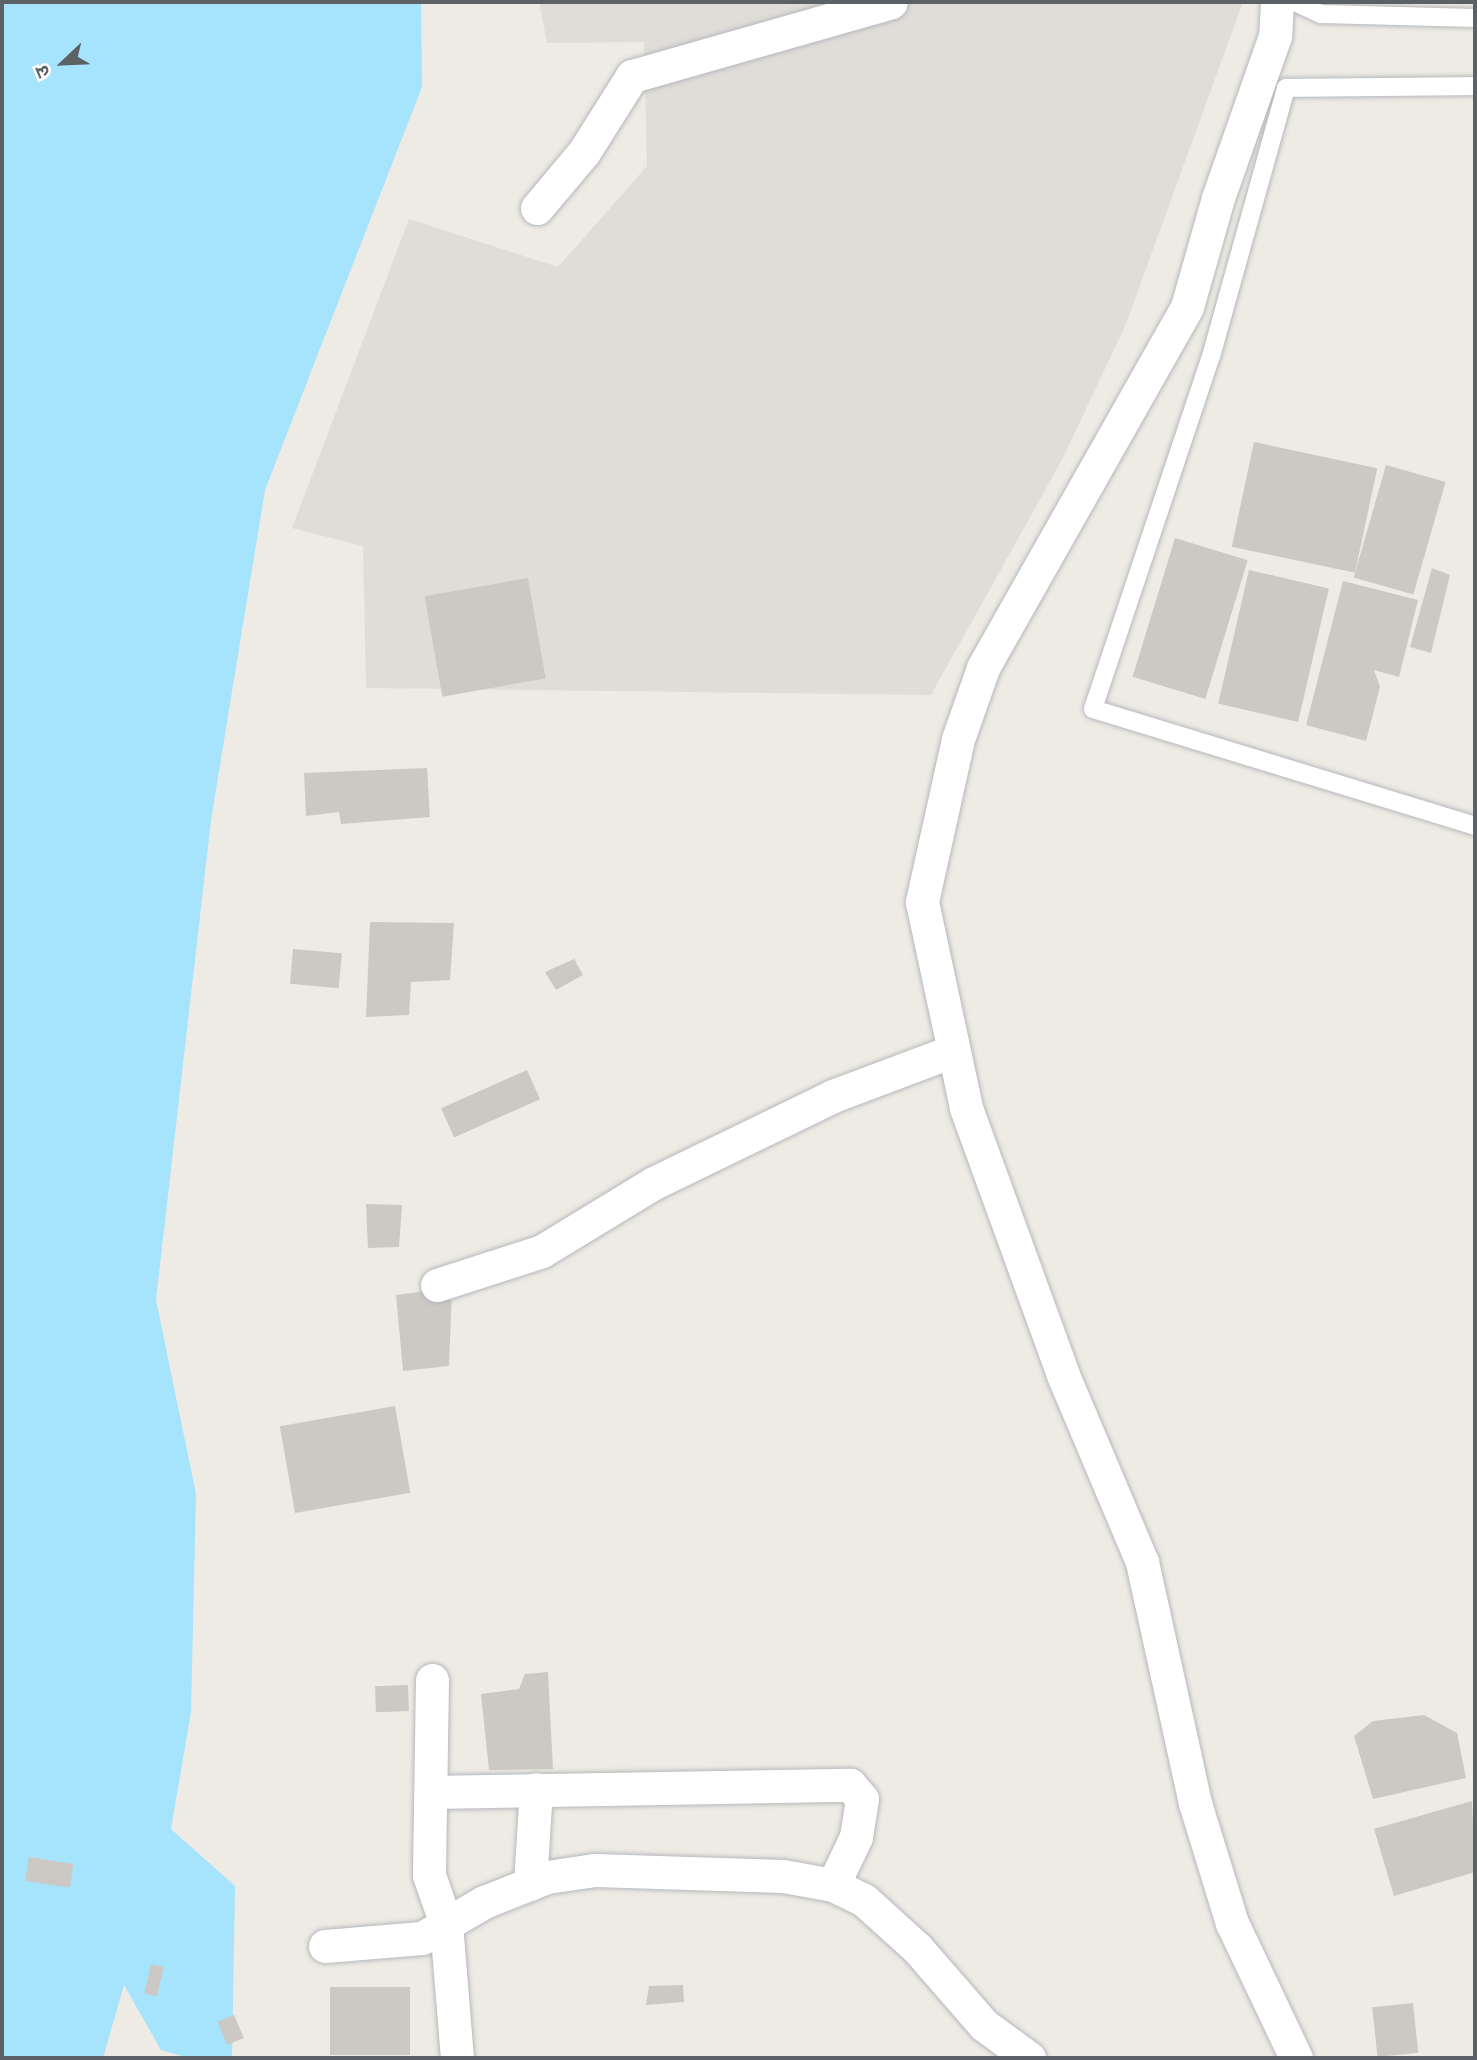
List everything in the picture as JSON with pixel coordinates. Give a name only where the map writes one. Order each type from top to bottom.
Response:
[{"type":"street","points":[[537,208],[584,152],[632,76],[891,2]]},
{"type":"street","points":[[1277,2],[1275,36],[1221,188],[1187,307],[983,668],[958,739],[922,902],[966,1108],[1058,1363],[1142,1562],[1195,1803],[1231,1923],[1296,2058]]},
{"type":"street","points":[[437,1285],[542,1251],[654,1183],[833,1096],[953,1051]]},
{"type":"street","points":[[432,1680],[429,1875],[446,1924],[457,2058]]},
{"type":"street","points":[[431,1792],[850,1785],[862,1799],[856,1837],[833,1885]]},
{"type":"street","points":[[530,1884],[536,1790]]},
{"type":"street","points":[[325,1946],[422,1938],[530,1884],[595,1870],[672,1870],[783,1876],[833,1885],[864,1900],[917,1948],[984,2025],[1029,2058]]},
{"type":"lane","points":[[1295,2],[1321,14],[1475,18]]},
{"type":"lane","points":[[1475,86],[1286,88],[1211,356],[1093,709],[1475,826]]},
{"type":"shaded area","points":[[539,2],[1243,2],[1126,324],[1063,458],[931,695],[366,688],[363,546],[292,528],[409,219],[558,267],[647,166],[644,42],[547,43]]},
{"type":"water","points":[[2,2],[421,2],[422,87],[265,490],[211,820],[156,1300],[196,1494],[191,1712],[171,1829],[235,1886],[232,2058],[189,2058],[161,2050],[124,1985],[103,2058],[2,2058]]},
{"type":"building","points":[[1254,442],[1377,468],[1355,573],[1232,547]]},
{"type":"building","points":[[1386,465],[1446,482],[1413,595],[1354,577]]},
{"type":"building","points":[[1175,538],[1248,560],[1205,699],[1133,677]]},
{"type":"building","points":[[1432,568],[1450,575],[1431,653],[1410,647]]},
{"type":"building","points":[[1249,570],[1329,588],[1298,722],[1218,703]]},
{"type":"building","points":[[528,578],[546,678],[442,697],[425,596]]},
{"type":"building","points":[[1343,581],[1418,600],[1399,677],[1374,670],[1380,687],[1366,741],[1306,725]]},
{"type":"building","points":[[427,768],[430,817],[341,824],[339,812],[306,816],[304,773]]},
{"type":"building","points":[[370,922],[454,923],[450,980],[411,982],[409,1015],[366,1017]]},
{"type":"building","points":[[293,949],[342,953],[339,988],[290,984]]},
{"type":"building","points":[[574,959],[583,975],[556,990],[545,972]]},
{"type":"building","points":[[527,1070],[540,1099],[454,1137],[441,1108]]},
{"type":"building","points":[[366,1204],[402,1205],[399,1247],[368,1248]]},
{"type":"building","points":[[452,1288],[449,1366],[403,1371],[396,1295]]},
{"type":"building","points":[[395,1406],[410,1493],[295,1513],[280,1426]]},
{"type":"building","points":[[548,1672],[553,1769],[489,1770],[481,1694],[519,1689],[525,1674]]},
{"type":"building","points":[[408,1685],[409,1711],[376,1712],[375,1686]]},
{"type":"building","points":[[1424,1715],[1457,1733],[1466,1778],[1373,1799],[1354,1736],[1373,1721]]},
{"type":"building","points":[[1472,1801],[1475,1872],[1394,1896],[1374,1829]]},
{"type":"building","points":[[29,1857],[73,1864],[70,1888],[25,1881]]},
{"type":"building","points":[[151,1964],[164,1967],[157,1996],[144,1993]]},
{"type":"building","points":[[683,1985],[684,2002],[646,2005],[649,1986]]},
{"type":"building","points":[[330,1987],[410,1987],[410,2055],[330,2055]]},
{"type":"building","points":[[1413,2003],[1418,2053],[1377,2057],[1372,2007]]},
{"type":"building","points":[[234,2015],[244,2038],[227,2045],[217,2022]]}]
